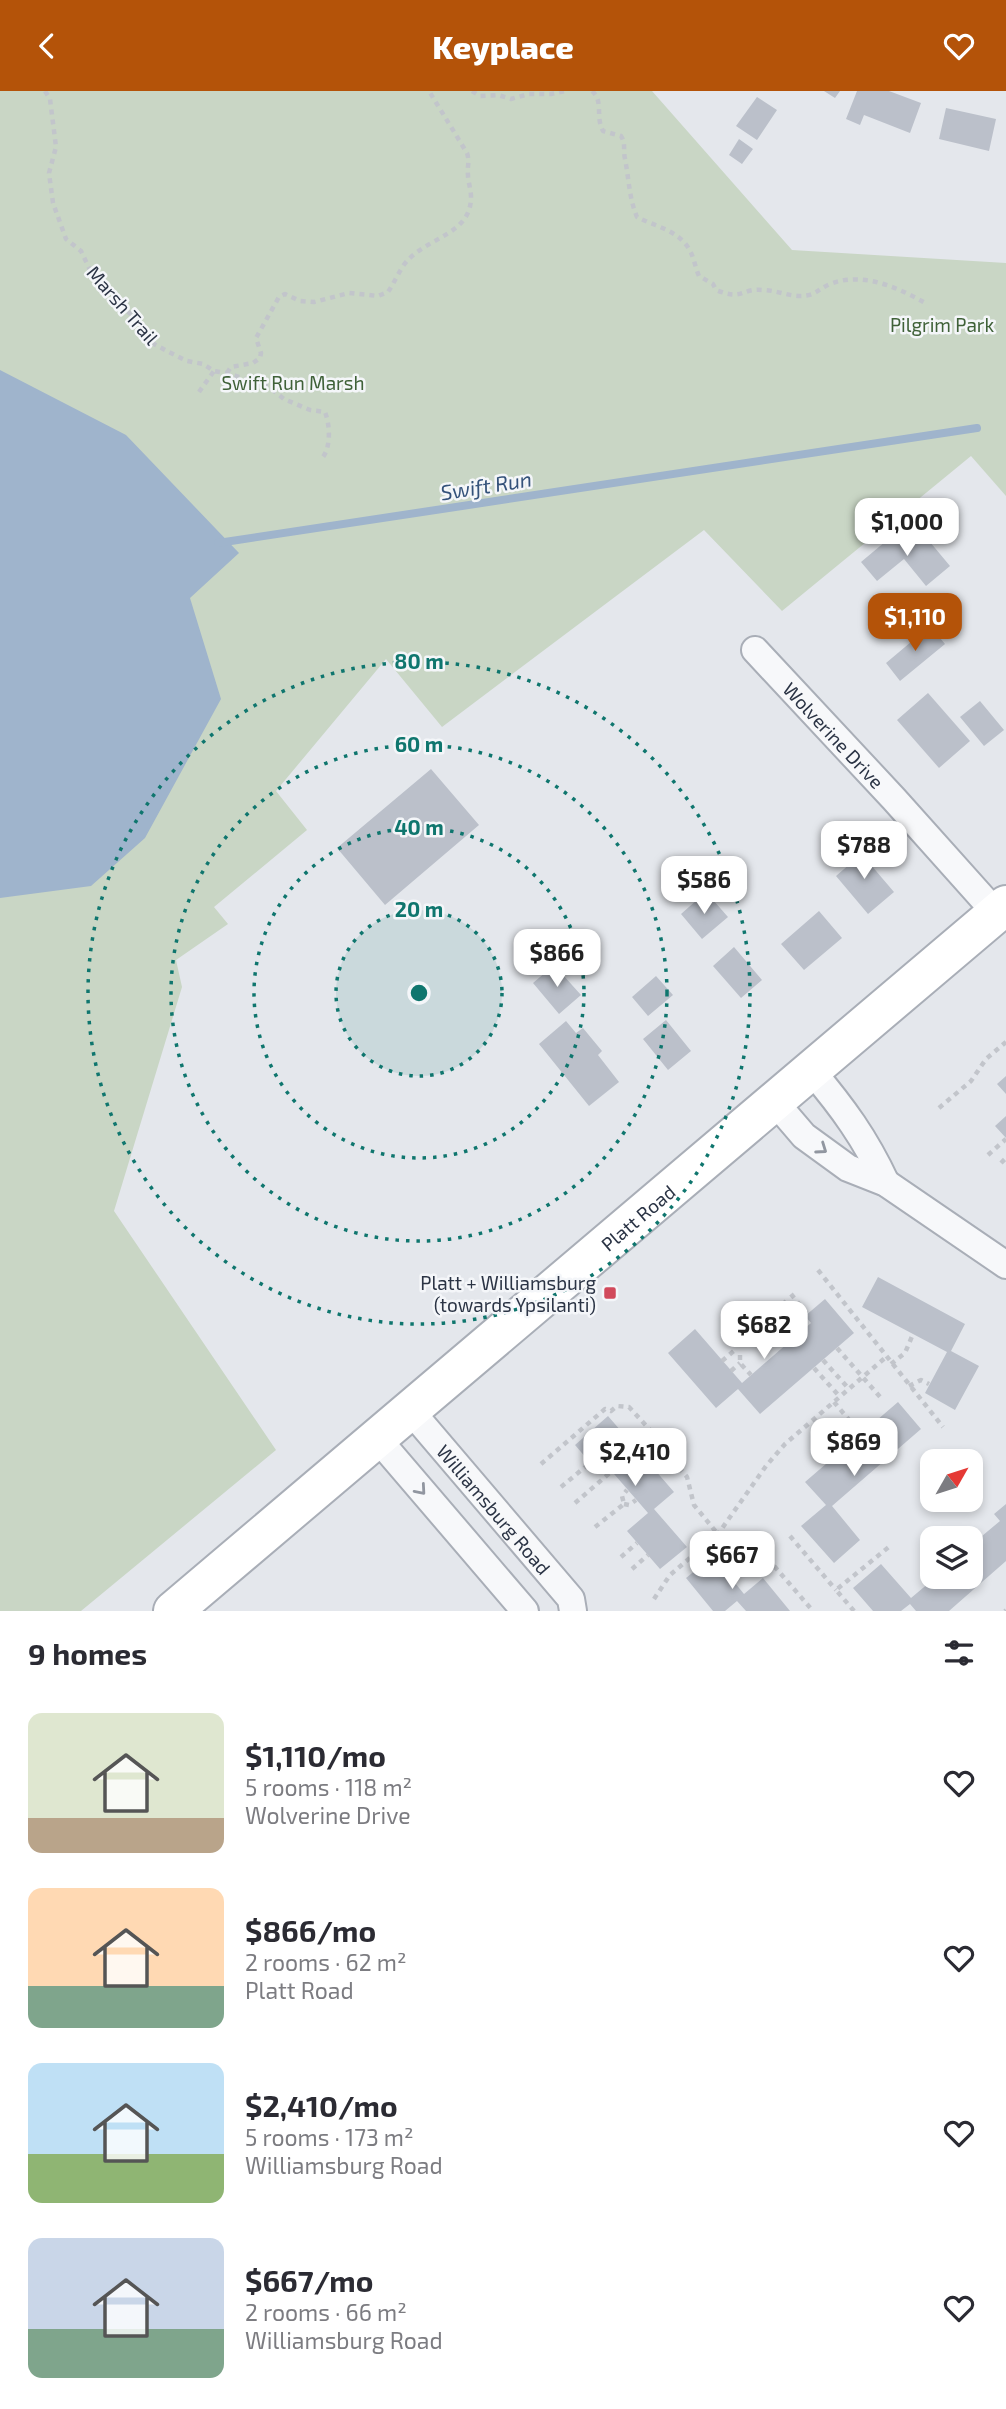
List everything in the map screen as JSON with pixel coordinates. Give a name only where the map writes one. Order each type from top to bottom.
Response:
[{"type":"main road","name":"Platt Road","points":[[173,1611],[1001,909]]},
{"type":"street","name":"Wolverine Drive","points":[[755,650],[1001,909]]},
{"type":"street","points":[[811,1070],[841,1106],[870,1149],[886,1183]]},
{"type":"street","points":[[774,1101],[804,1136],[848,1168],[886,1183],[1006,1265]]},
{"type":"street","name":"Williamsburg Road","points":[[410,1410],[571,1599],[573,1611]]},
{"type":"street","points":[[377,1438],[525,1611]]},
{"type":"path","name":"Marsh Trail","points":[[45,91],[50,99],[56,146],[49,173],[53,203],[66,239],[81,251],[90,270],[121,308],[135,316],[154,344],[187,361],[204,364],[214,372],[227,373],[270,387],[284,399],[310,410],[325,412],[328,435],[327,451],[323,457]]},
{"type":"path","points":[[227,373],[231,367],[253,363],[260,358],[261,352],[256,338],[279,297],[285,294],[300,301],[314,302],[349,293],[379,296],[388,292],[406,261],[419,250],[457,228],[467,217],[471,198],[467,174],[470,163],[467,153],[429,91]]},
{"type":"path","points":[[472,91],[480,96],[498,95],[512,99],[529,94],[565,91]]},
{"type":"path","points":[[592,91],[599,102],[598,122],[603,131],[621,136],[626,143],[624,156],[629,192],[638,217],[661,226],[689,248],[699,276],[713,284],[716,290],[736,297],[763,290],[800,296],[817,293],[828,285],[851,279],[874,281],[896,288],[927,304]]},
{"type":"path","points":[[199,392],[214,372]]},
{"type":"path","points":[[939,1108],[971,1081],[986,1059],[1006,1041]]},
{"type":"path","points":[[988,1154],[1006,1139]]},
{"type":"path","points":[[1001,1163],[1006,1158]]},
{"type":"path","points":[[818,1270],[943,1427]]},
{"type":"path","points":[[790,1294],[807,1314]]},
{"type":"path","points":[[783,1301],[806,1328]]},
{"type":"path","points":[[891,1364],[905,1353],[913,1334]]},
{"type":"path","points":[[836,1348],[881,1398]]},
{"type":"path","points":[[722,1361],[735,1350]]},
{"type":"path","points":[[740,1355],[740,1363],[751,1375]]},
{"type":"path","points":[[654,1599],[670,1575],[718,1534],[766,1466],[785,1444],[886,1357]]},
{"type":"path","points":[[823,1360],[849,1389]]},
{"type":"path","points":[[731,1371],[740,1363]]},
{"type":"path","points":[[814,1368],[840,1397]]},
{"type":"path","points":[[909,1386],[921,1380],[929,1384]]},
{"type":"path","points":[[834,1402],[861,1434]]},
{"type":"path","points":[[541,1464],[605,1409],[611,1411],[617,1406],[629,1407],[664,1445],[667,1454],[687,1477],[694,1505],[744,1566],[775,1567],[813,1611]]},
{"type":"path","points":[[561,1487],[590,1463]]},
{"type":"path","points":[[575,1503],[612,1471]]},
{"type":"path","points":[[624,1504],[622,1496],[628,1490]]},
{"type":"path","points":[[595,1527],[624,1504],[629,1505],[636,1500]]},
{"type":"path","points":[[790,1536],[854,1611]]},
{"type":"path","points":[[621,1557],[637,1543]]},
{"type":"path","points":[[836,1590],[890,1546]]},
{"type":"path","points":[[632,1569],[648,1555]]},
{"type":"green space","name":"Swift Run Marsh","points":[[0,91],[652,91],[792,250],[1006,263],[1006,496],[971,456],[782,611],[704,530],[442,727],[386,659],[276,791],[307,830],[214,907],[228,924],[176,960],[182,987],[114,1211],[276,1450],[81,1611],[0,1611]]},
{"type":"water","points":[[0,370],[126,435],[239,553],[190,598],[221,699],[145,838],[91,886],[0,898]]},
{"type":"building","points":[[824,91],[840,91],[835,98]]},
{"type":"building","points":[[857,91],[889,91],[921,103],[910,133],[864,115],[860,125],[846,119]]},
{"type":"building","points":[[757,97],[777,110],[757,140],[736,126]]},
{"type":"building","points":[[946,108],[996,119],[989,151],[939,139]]},
{"type":"building","points":[[739,139],[753,149],[742,164],[729,155]]},
{"type":"building","points":[[920,530],[950,566],[926,586],[904,559],[877,581],[861,562],[898,531],[907,541]]},
{"type":"building","points":[[930,626],[945,644],[900,681],[886,663]]},
{"type":"building","points":[[928,693],[970,741],[939,768],[897,720]]},
{"type":"building","points":[[980,701],[1004,730],[984,746],[960,717]]},
{"type":"building","points":[[431,769],[479,825],[385,905],[337,848]]},
{"type":"building","points":[[853,844],[894,892],[868,914],[836,876],[851,863],[842,853]]},
{"type":"building","points":[[706,892],[728,917],[702,939],[681,914]]},
{"type":"building","points":[[819,911],[842,938],[804,970],[781,944]]},
{"type":"building","points":[[734,947],[762,980],[741,998],[713,966]]},
{"type":"building","points":[[554,965],[581,995],[559,1014],[533,983]]},
{"type":"building","points":[[656,976],[673,995],[648,1016],[632,997]]},
{"type":"building","points":[[666,1020],[691,1051],[668,1070],[643,1039]]},
{"type":"building","points":[[566,1021],[576,1033],[583,1028],[602,1051],[598,1055],[619,1082],[589,1106],[539,1044]]},
{"type":"building","points":[[1006,1076],[1006,1094],[997,1084]]},
{"type":"building","points":[[1006,1116],[1006,1138],[995,1126]]},
{"type":"building","points":[[878,1277],[965,1324],[951,1351],[979,1366],[955,1410],[925,1393],[947,1352],[862,1307]]},
{"type":"building","points":[[825,1299],[854,1333],[760,1414],[738,1389],[716,1408],[668,1353],[695,1329],[742,1383],[811,1323],[805,1316]]},
{"type":"building","points":[[898,1402],[921,1429],[832,1506],[860,1540],[834,1563],[801,1526],[826,1505],[805,1482]]},
{"type":"building","points":[[608,1416],[674,1492],[654,1509],[687,1547],[660,1569],[627,1531],[648,1513],[601,1459],[593,1466],[575,1445]]},
{"type":"building","points":[[1006,1504],[1006,1561],[983,1581],[983,1535],[1000,1521],[994,1514]]},
{"type":"building","points":[[713,1556],[744,1594],[763,1578],[790,1611],[746,1611],[737,1601],[725,1611],[713,1611],[686,1578]]},
{"type":"building","points":[[881,1564],[911,1598],[922,1589],[974,1589],[949,1611],[916,1611],[910,1604],[901,1611],[873,1611],[853,1588]]},
{"type":"waterway","name":"Swift Run","points":[[218,543],[977,428]]},
{"type":"place","name":"Platt + Williamsburg (towards Ypsilanti)","points":[[610,1293]]},
{"type":"park label","name":"Pilgrim Park","points":[[942,324]]}]
